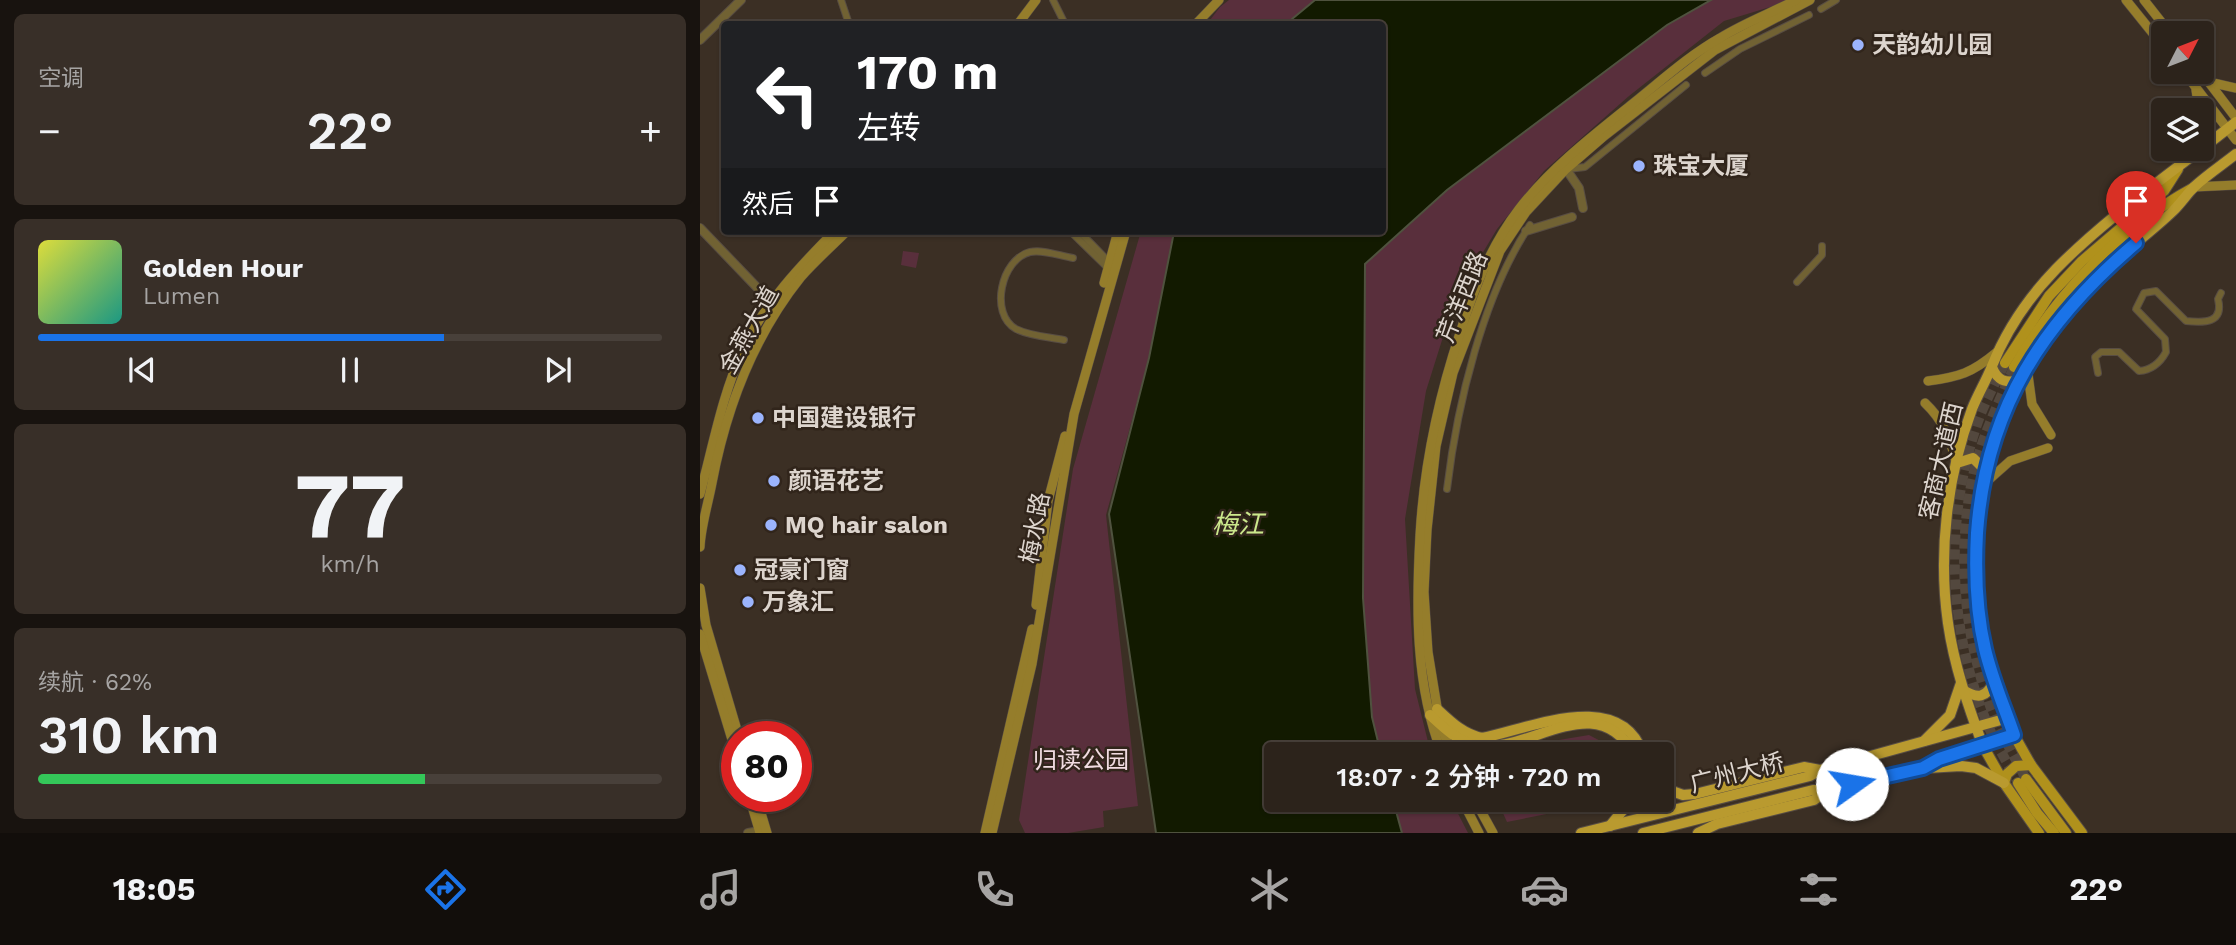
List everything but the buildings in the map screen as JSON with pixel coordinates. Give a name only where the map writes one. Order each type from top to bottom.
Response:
[{"type":"highway","name":"客商大道西","points":[[2214,137],[2233,123]]},
{"type":"highway","points":[[1923,768],[1939,759],[2014,735],[1984,648],[1977,600],[1976,556],[1985,470],[1992,445],[2019,380],[2063,314],[2090,284],[2174,210],[2194,187],[2236,154]]},
{"type":"highway","name":"客商大道西","points":[[1983,746],[1962,687],[1948,624],[1945,579],[1945,533],[1956,463],[1972,410],[1997,352],[2035,294],[2054,271],[2185,161]]},
{"type":"highway","points":[[1992,367],[2000,380],[2019,380]]},
{"type":"highway","points":[[1956,463],[1973,458],[1985,470]]},
{"type":"highway","points":[[1919,745],[1950,715],[1962,687],[1976,697],[1981,697],[1990,690],[1994,682]]},
{"type":"highway","points":[[1434,712],[1441,725],[1466,742]]},
{"type":"highway","points":[[1434,712],[1471,736],[1482,738],[1571,717],[1600,717],[1623,727],[1636,742]]},
{"type":"highway","points":[[1674,792],[1695,794],[1804,767],[1820,770],[1977,729],[2008,718]]},
{"type":"highway","points":[[1508,742],[1576,724],[1606,727],[1627,742]]},
{"type":"highway","points":[[1698,833],[1717,824],[1814,800],[1828,790],[1923,768],[1976,768],[2004,783]]},
{"type":"highway","name":"广州大桥","points":[[1581,833],[1810,776],[1820,770]]},
{"type":"highway","name":"广州大桥","points":[[1643,833],[1814,790],[1828,790]]},
{"type":"highway","points":[[1609,826],[1621,812]]},
{"type":"main road","points":[[1020,21],[1036,0]]},
{"type":"main road","points":[[1027,21],[1042,0]]},
{"type":"main road","points":[[1192,21],[1211,0]]},
{"type":"main road","points":[[1199,21],[1219,0]]},
{"type":"main road","name":"芹洋西路","points":[[1434,712],[1426,701],[1417,604],[1422,505],[1430,440],[1445,377],[1472,295],[1491,253],[1520,207],[1546,178],[1597,132],[1704,47],[1796,0]]},
{"type":"main road","name":"芹洋西路","points":[[1440,742],[1427,652],[1424,592],[1436,446],[1450,385],[1500,251],[1526,212],[1566,169],[1603,136],[1715,50],[1810,0]]},
{"type":"main road","points":[[2126,0],[2151,31]]},
{"type":"main road","points":[[2144,0],[2161,21]]},
{"type":"main road","points":[[2214,83],[2236,88]]},
{"type":"main road","points":[[2210,84],[2233,123],[2236,140]]},
{"type":"main road","points":[[2194,85],[2197,98]]},
{"type":"main road","points":[[2194,85],[2233,123]]},
{"type":"main road","points":[[2178,169],[2164,191],[2090,254],[2049,296],[2010,365],[2040,324],[2085,271],[2159,208],[2194,187],[2236,186]]},
{"type":"main road","name":"金燕大道","points":[[700,494],[729,384],[744,347],[772,303],[805,261],[831,235]]},
{"type":"main road","name":"金燕大道","points":[[700,547],[719,449],[745,370],[784,300],[843,235]]},
{"type":"main road","name":"梅水路","points":[[992,833],[1032,664],[1074,414],[1117,235]]},
{"type":"main road","name":"梅水路","points":[[985,833],[1034,623],[1048,501],[1111,267],[1124,235]]},
{"type":"main road","points":[[1928,381],[1963,375],[1979,368],[1997,352]]},
{"type":"main road","points":[[2027,367],[2032,404],[2051,435]]},
{"type":"main road","points":[[1926,403],[1937,414],[1949,435],[1956,463]]},
{"type":"main road","points":[[1983,485],[2010,461],[2048,448]]},
{"type":"main road","points":[[700,588],[706,625],[734,721]]},
{"type":"main road","points":[[700,634],[726,721]]},
{"type":"main road","points":[[1441,725],[1447,742]]},
{"type":"main road","points":[[2014,735],[2031,765],[2082,833]]},
{"type":"main road","points":[[1983,746],[2004,783],[2039,833]]},
{"type":"main road","points":[[2004,783],[2007,774],[2016,766],[2031,765]]},
{"type":"main road","points":[[2054,833],[2037,813],[2022,781],[2066,833]]},
{"type":"main road","points":[[755,812],[762,832]]},
{"type":"main road","points":[[759,812],[762,832]]},
{"type":"main road","points":[[1468,812],[1479,833]]},
{"type":"main road","points":[[1483,812],[1493,833]]},
{"type":"street","points":[[700,40],[740,0]]},
{"type":"street","points":[[841,0],[848,21]]},
{"type":"street","points":[[1053,0],[1064,21]]},
{"type":"street","points":[[1821,9],[1836,0]]},
{"type":"street","points":[[1705,73],[1740,49],[1809,15]]},
{"type":"street","points":[[1583,208],[1578,187],[1566,169],[1585,167],[1686,85]]},
{"type":"street","points":[[1447,489],[1452,447],[1474,356],[1507,262],[1528,228],[1572,217]]},
{"type":"street","points":[[700,228],[772,303]]},
{"type":"street","points":[[1075,235],[1111,267]]},
{"type":"street","points":[[1083,235],[1111,267]]},
{"type":"street","points":[[1797,282],[1822,255],[1822,246]]},
{"type":"street","points":[[1064,340],[1015,328],[1007,321],[1001,292],[1008,270],[1018,258],[1029,252],[1045,252],[1073,258]]},
{"type":"street","points":[[2098,373],[2095,357],[2101,352],[2119,352],[2139,371],[2157,364],[2166,352],[2165,339],[2136,309],[2144,293],[2156,291],[2186,321],[2192,322],[2212,320],[2219,315],[2221,310],[2218,299],[2221,293]]},
{"type":"street","points":[[748,833],[762,832]]},
{"type":"green space","points":[[1229,0],[1315,0],[1290,21],[1209,21]]},
{"type":"green space","points":[[1711,0],[1793,0],[1724,21],[1629,96],[1544,171],[1497,229],[1455,299],[1426,391],[1405,519],[1415,689],[1428,742],[1378,742],[1372,717],[1363,598],[1365,264],[1447,190],[1667,25]]},
{"type":"green space","name":"归读公园","points":[[1140,235],[1175,235],[1149,358],[1106,515],[1138,806],[1103,811],[1104,827],[1068,833],[1025,833],[1019,820],[1073,469]]},
{"type":"green space","points":[[903,251],[919,253],[916,268],[901,265]]},
{"type":"green space","points":[[1589,735],[1602,742],[1547,742]]},
{"type":"green space","points":[[1396,812],[1457,812],[1468,833],[1402,833]]},
{"type":"green space","points":[[1502,812],[1557,812],[1507,822]]},
{"type":"water","name":"梅江","points":[[1315,0],[1711,0],[1667,25],[1447,190],[1365,264],[1363,598],[1372,717],[1378,742],[1264,742],[1264,812],[1396,812],[1402,833],[1156,833],[1109,514],[1149,358],[1173,237],[1386,235],[1386,21],[1290,21]]},
{"type":"tunnel","points":[[2005,363],[1980,416],[1968,455],[1960,494],[1955,574],[1965,654],[1976,692],[1990,730],[2018,783]]},
{"type":"tunnel","points":[[2014,367],[1976,462],[1968,504],[1964,560],[1968,616],[1979,670],[1995,718],[2026,779]]},
{"type":"place","name":"天韵幼儿园","points":[[1858,45]]},
{"type":"place","name":"珠宝大厦","points":[[1639,166]]},
{"type":"place","name":"中国建设银行","points":[[758,418]]},
{"type":"place","name":"颜语花艺","points":[[774,481]]},
{"type":"place","name":"MQ hair salon","points":[[771,525]]},
{"type":"place","name":"冠豪门窗","points":[[740,570]]},
{"type":"place","name":"万象汇","points":[[748,602]]},
{"type":"route","points":[[1852,784],[1923,768],[1939,759],[2014,735],[1984,648],[1977,600],[1976,556],[1985,470],[1992,445],[2019,380],[2063,314],[2090,284],[2136,243]]}]
